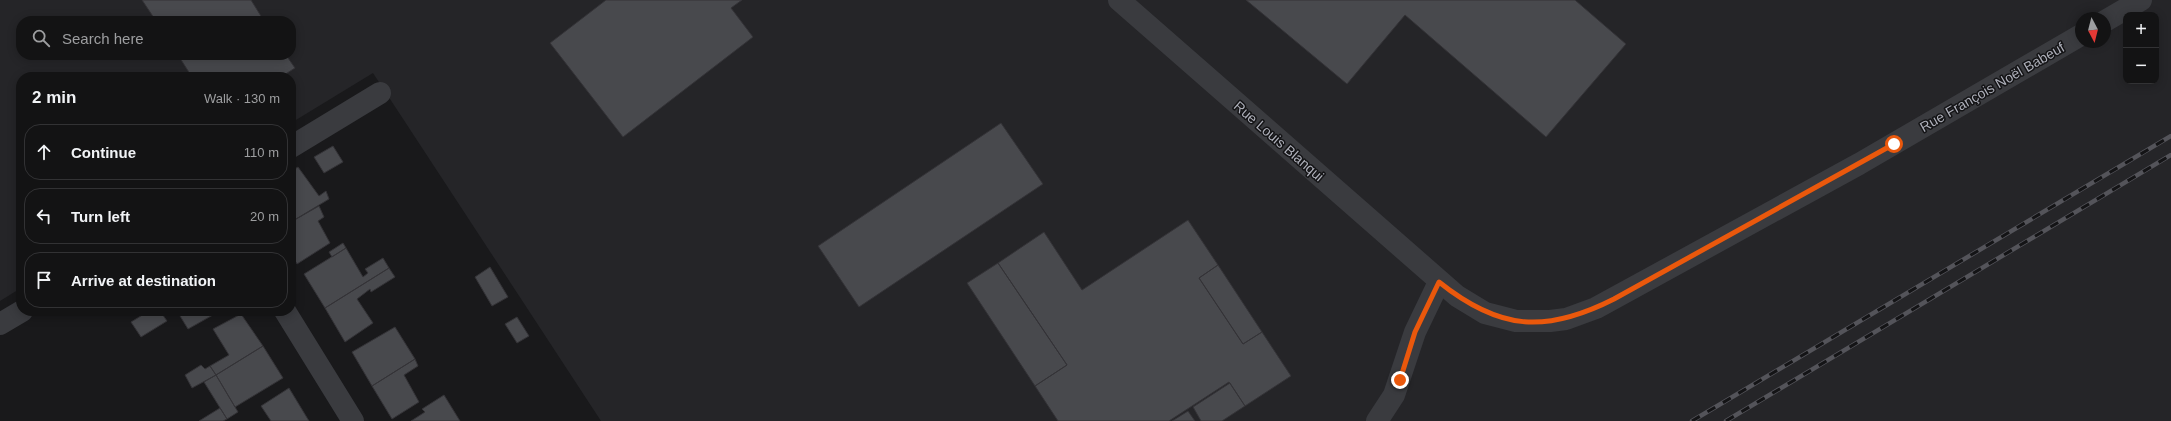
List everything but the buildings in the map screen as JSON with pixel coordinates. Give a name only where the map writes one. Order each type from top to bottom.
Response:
[{"type":"street","name":"Rue Louis Blanqui","points":[[1120,0],[1439,282]]},
{"type":"street","points":[[2111,18],[2141,0]]},
{"type":"street","name":"Rue François Noël Babeuf","points":[[1439,282],[1470,304],[1501,318],[1516,321],[1550,321],[1580,315],[1614,299],[1859,164],[2075,38]]},
{"type":"street","points":[[296,144],[380,93]]},
{"type":"street","points":[[1377,421],[1394,395],[1415,332],[1439,282]]},
{"type":"street","points":[[0,324],[16,315]]},
{"type":"street","points":[[288,316],[353,421]]},
{"type":"shaded area","points":[[0,0],[2171,0],[2171,421],[601,421],[373,73],[296,120],[296,72],[16,72],[16,291],[0,301]]},
{"type":"railway","points":[[1692,421],[2171,136]]},
{"type":"railway","points":[[1726,421],[2171,155]]},
{"type":"route","points":[[1400,380],[1415,332],[1439,282],[1457,296],[1485,313],[1501,318],[1534,322],[1566,319],[1580,315],[1614,299],[1894,144]]}]
